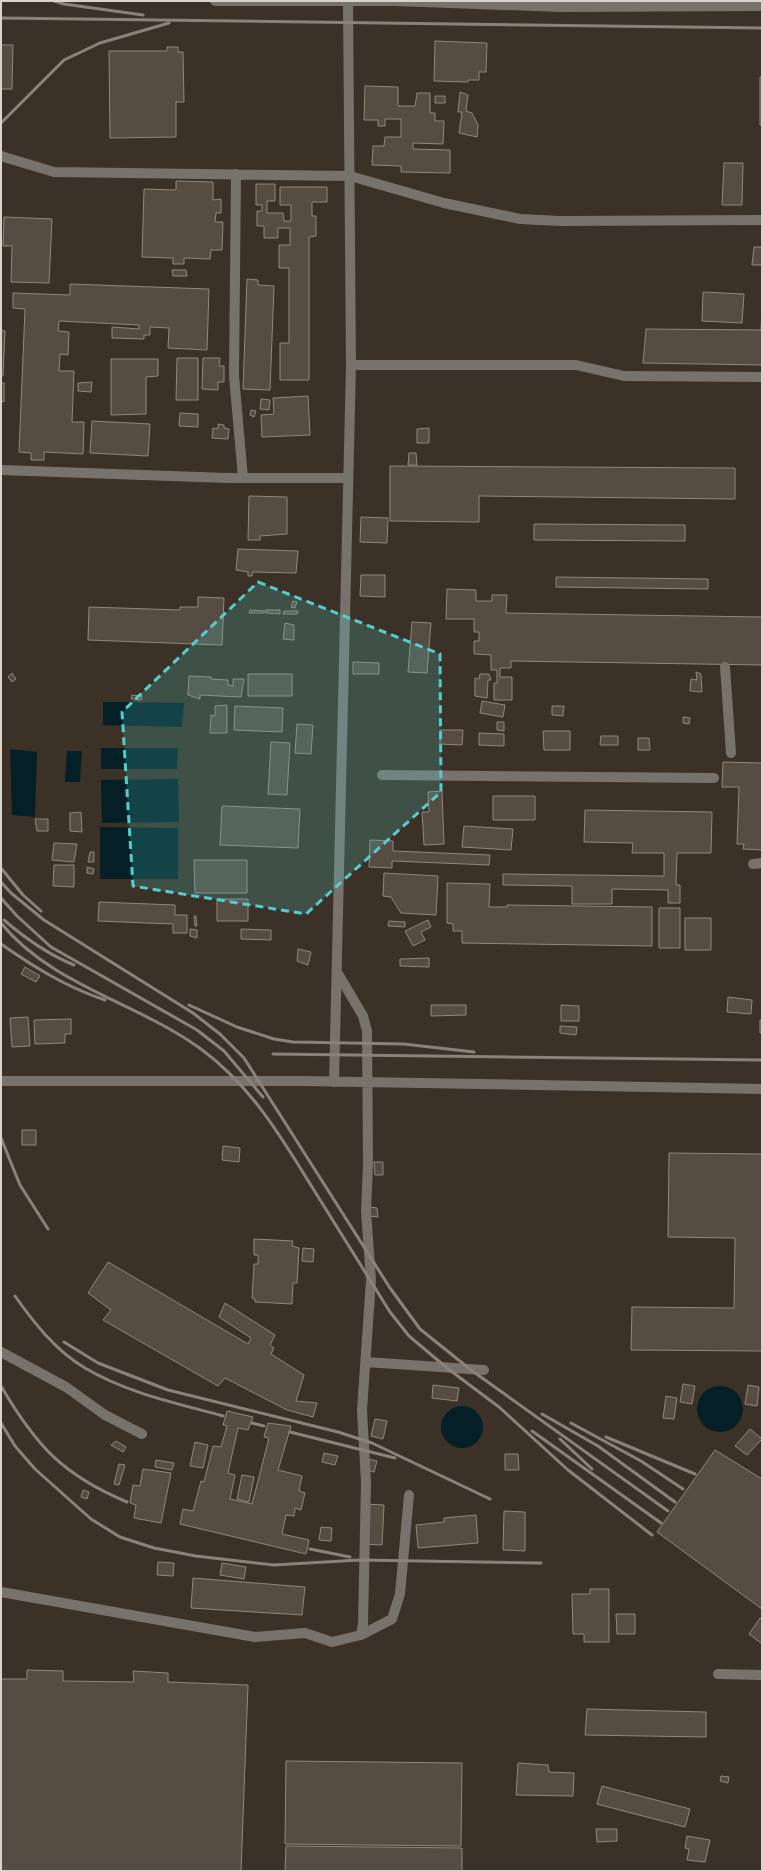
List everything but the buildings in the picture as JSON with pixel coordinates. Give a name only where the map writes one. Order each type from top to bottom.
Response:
[{"type":"street","points":[[215,1],[348,2],[562,7],[762,6]]},
{"type":"street","points":[[334,1082],[351,365],[348,2]]},
{"type":"street","points":[[1,156],[54,172],[350,176],[444,203],[520,219],[560,221],[762,220]]},
{"type":"street","points":[[236,174],[234,376],[243,478]]},
{"type":"street","points":[[351,365],[576,365],[624,376],[762,377]]},
{"type":"street","points":[[1,470],[243,478],[348,478]]},
{"type":"street","points":[[724,667],[731,753]]},
{"type":"street","points":[[382,775],[714,778]]},
{"type":"street","points":[[336,971],[363,1016],[367,1031],[368,1165],[366,1211],[371,1280],[362,1410],[366,1482],[363,1624],[361,1635]]},
{"type":"street","points":[[1,1081],[367,1082],[762,1089]]},
{"type":"street","points":[[1,1352],[66,1387],[105,1415],[142,1434]]},
{"type":"street","points":[[366,1362],[484,1370]]},
{"type":"street","points":[[1,1592],[255,1637],[305,1633],[332,1642],[361,1635],[392,1619],[400,1594],[409,1495]]},
{"type":"street","points":[[718,1674],[762,1675]]},
{"type":"highlighted area","points":[[258,582],[440,654],[441,792],[306,914],[133,886],[122,712]]},
{"type":"water","points":[[103,702],[184,703],[182,727],[103,725]]},
{"type":"water","points":[[101,748],[178,748],[177,769],[101,769]]},
{"type":"water","points":[[10,749],[37,752],[35,817],[12,815]]},
{"type":"water","points":[[67,751],[82,751],[80,782],[65,782]]},
{"type":"water","points":[[178,779],[179,822],[102,823],[101,780]]},
{"type":"water","points":[[100,827],[178,828],[178,879],[100,879]]},
{"type":"water","points":[[720,1386],[733,1390],[739,1396],[743,1409],[739,1422],[733,1428],[720,1432],[707,1428],[701,1422],[697,1409],[701,1396],[707,1390]]},
{"type":"water","points":[[462,1406],[477,1412],[483,1427],[477,1442],[462,1448],[447,1442],[441,1427],[447,1412]]},
{"type":"railway","points":[[54,1],[64,4],[143,15]]},
{"type":"railway","points":[[1,18],[762,28]]},
{"type":"railway","points":[[1,123],[64,60],[100,43],[169,23]]},
{"type":"railway","points":[[1,868],[23,895],[41,911]]},
{"type":"railway","points":[[1,882],[11,893],[44,920],[193,1013],[220,1034],[244,1058],[390,1288],[420,1329],[471,1370],[668,1511]]},
{"type":"railway","points":[[1,898],[17,916],[51,947],[197,1030],[224,1051],[263,1097]]},
{"type":"railway","points":[[4,920],[37,946],[74,965]]},
{"type":"railway","points":[[1,923],[21,944],[44,962],[96,992],[176,1033],[219,1063],[250,1095],[276,1130],[390,1312],[409,1336],[447,1368],[499,1407],[568,1470],[652,1535]]},
{"type":"railway","points":[[1,944],[51,976],[77,989],[105,1000]]},
{"type":"railway","points":[[189,1005],[237,1027],[274,1039],[293,1042],[404,1044],[474,1052]]},
{"type":"railway","points":[[273,1054],[762,1060]]},
{"type":"railway","points":[[1,1138],[20,1185],[48,1229]]},
{"type":"railway","points":[[15,1296],[46,1336],[64,1353],[85,1368],[101,1377],[135,1391],[223,1416]]},
{"type":"railway","points":[[64,1342],[98,1363],[168,1390],[338,1432],[372,1443],[490,1499]]},
{"type":"railway","points":[[1,1386],[26,1426],[53,1456],[85,1481],[127,1502]]},
{"type":"railway","points":[[542,1414],[598,1446],[675,1502]]},
{"type":"railway","points":[[1,1423],[15,1446],[35,1469],[91,1519],[120,1537],[154,1548],[196,1556],[274,1565],[359,1560],[541,1563]]},
{"type":"railway","points":[[252,1423],[264,1426]]},
{"type":"railway","points":[[571,1423],[641,1461],[683,1489]]},
{"type":"railway","points":[[532,1431],[661,1523]]},
{"type":"railway","points":[[290,1432],[395,1458]]},
{"type":"railway","points":[[606,1437],[695,1474]]},
{"type":"railway","points":[[560,1439],[592,1469]]},
{"type":"railway","points":[[310,1549],[350,1557]]}]
